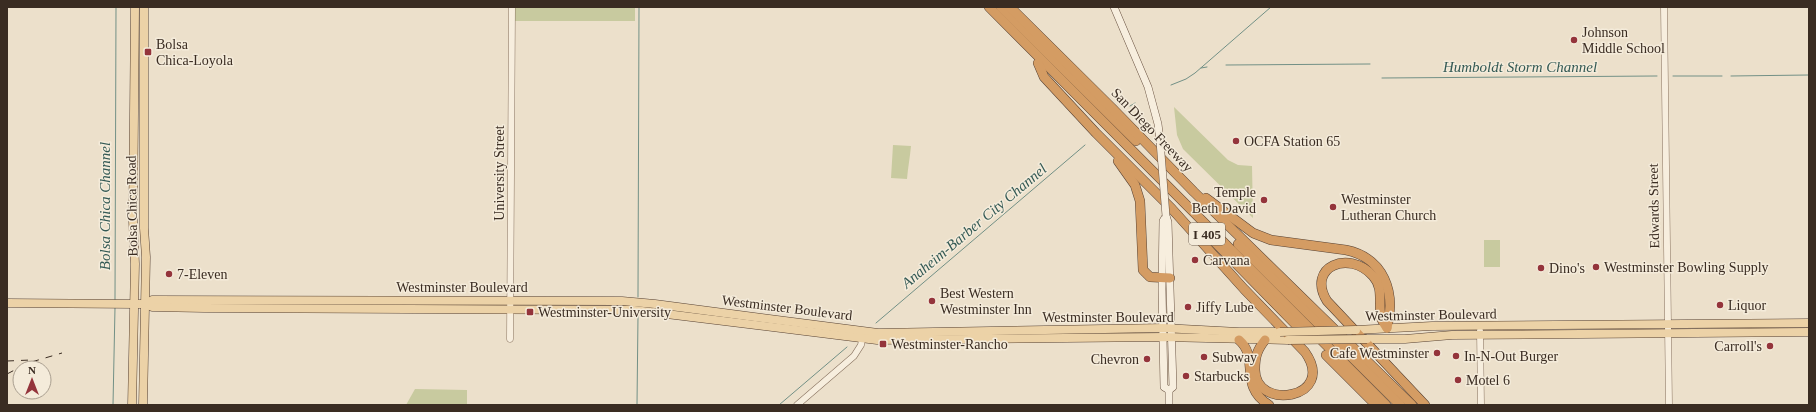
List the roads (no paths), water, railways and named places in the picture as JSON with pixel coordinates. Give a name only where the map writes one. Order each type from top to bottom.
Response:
[{"type":"highway","name":"I 405","points":[[982,7],[1376,405]]},
{"type":"highway","points":[[989,7],[1386,405]]},
{"type":"highway","points":[[1001,7],[1400,405]]},
{"type":"highway","name":"San Diego Freeway","points":[[1010,7],[1194,192],[1412,405]]},
{"type":"highway","points":[[1038,63],[1044,77],[1096,133],[1172,209],[1244,289],[1305,352],[1312,363],[1313,372],[1308,387],[1299,396],[1287,400],[1278,400],[1269,396],[1260,388],[1255,374],[1255,356],[1265,340]]},
{"type":"highway","points":[[1096,133],[1127,174],[1137,191],[1141,211],[1143,270],[1150,277],[1166,278]]},
{"type":"highway","points":[[1194,192],[1206,198],[1254,233],[1271,240],[1346,250],[1367,258],[1381,271],[1386,282],[1390,309],[1387,328]]},
{"type":"highway","points":[[1387,328],[1381,318],[1380,289],[1375,278],[1370,272],[1362,266],[1347,262],[1336,264],[1328,270],[1323,276],[1320,284],[1321,291],[1327,302],[1425,405]]},
{"type":"highway","points":[[1239,340],[1245,344],[1248,352],[1251,384],[1256,394],[1269,405]]},
{"type":"main road","name":"Bolsa Chica Road","points":[[132,405],[135,304],[135,7]]},
{"type":"main road","name":"Bolsa Chica Road","points":[[143,405],[146,304],[143,80],[144,7]]},
{"type":"main road","points":[[1114,7],[1148,87],[1158,124],[1166,216],[1163,220],[1167,328],[1164,387],[1169,390],[1169,405]]},
{"type":"main road","points":[[134,39],[138,42],[138,73],[143,80],[138,86],[138,113],[134,117]]},
{"type":"main road","name":"Westminster Boulevard","points":[[146,304],[152,300],[510,300],[642,302],[901,340],[1167,337],[1239,340],[1388,339],[1668,329],[1773,323],[1809,323]]},
{"type":"main road","name":"Westminster Boulevard","points":[[7,303],[146,304],[152,307],[204,308],[643,310],[863,335],[878,333],[1167,328],[1239,332],[1280,332],[1480,326],[1809,332]]},
{"type":"main road","points":[[1773,323],[1773,332]]},
{"type":"main road","points":[[1387,328],[1388,339]]},
{"type":"street","name":"University Street","points":[[510,339],[512,7]]},
{"type":"street","name":"Edwards Street","points":[[1664,7],[1669,405]]},
{"type":"street","points":[[1480,326],[1481,405]]},
{"type":"street","points":[[797,405],[851,360],[861,345],[863,335]]},
{"type":"waterway","name":"Bolsa Chica Channel","points":[[115,300],[116,7]]},
{"type":"waterway","points":[[638,297],[639,7]]},
{"type":"waterway","name":"Anaheim-Barber City Channel","points":[[1171,85],[1186,79],[1195,73],[1271,7]]},
{"type":"waterway","name":"Humboldt Storm Channel","points":[[1226,65],[1370,64]]},
{"type":"waterway","name":"Anaheim-Barber City Channel","points":[[1201,68],[1207,67]]},
{"type":"waterway","name":"Humboldt Storm Channel","points":[[1731,76],[1809,75]]},
{"type":"waterway","name":"Humboldt Storm Channel","points":[[1382,78],[1657,76]]},
{"type":"waterway","points":[[1673,76],[1722,76]]},
{"type":"waterway","points":[[1130,106],[1135,103]]},
{"type":"waterway","name":"Anaheim-Barber City Channel","points":[[876,323],[1085,145]]},
{"type":"waterway","name":"Bolsa Chica Channel","points":[[113,405],[115,308]]},
{"type":"waterway","points":[[637,405],[638,316]]},
{"type":"waterway","name":"Anaheim-Barber City Channel","points":[[779,405],[847,347]]},
{"type":"railway","points":[[7,374],[28,363],[62,353]]},
{"type":"railway","points":[[7,361],[12,361]]},
{"type":"place","name":"Johnson Middle School","points":[[1574,40]]},
{"type":"place","name":"Bolsa Chica-Loyola","points":[[148,52]]},
{"type":"place","name":"OCFA Station 65","points":[[1236,141]]},
{"type":"place","name":"Temple Beth David","points":[[1264,200]]},
{"type":"place","name":"Westminster Lutheran Church","points":[[1333,207]]},
{"type":"place","name":"Carvana","points":[[1195,260]]},
{"type":"place","name":"Westminster Bowling Supply","points":[[1596,267]]},
{"type":"place","name":"Dino's","points":[[1541,268]]},
{"type":"place","name":"7-Eleven","points":[[169,274]]},
{"type":"place","name":"Best Western Westminster Inn","points":[[932,301]]},
{"type":"place","name":"Liquor","points":[[1720,305]]},
{"type":"place","name":"Jiffy Lube","points":[[1188,307]]},
{"type":"place","name":"Westminster-University","points":[[530,312]]},
{"type":"place","name":"Westminster-Rancho","points":[[883,344]]},
{"type":"place","name":"Carroll's","points":[[1770,346]]},
{"type":"place","name":"Cafe Westminster","points":[[1437,353]]},
{"type":"place","name":"In-N-Out Burger","points":[[1456,356]]},
{"type":"place","name":"Subway","points":[[1204,357]]},
{"type":"place","name":"Chevron","points":[[1147,359]]},
{"type":"place","name":"Starbucks","points":[[1186,376]]},
{"type":"place","name":"Motel 6","points":[[1458,380]]}]
